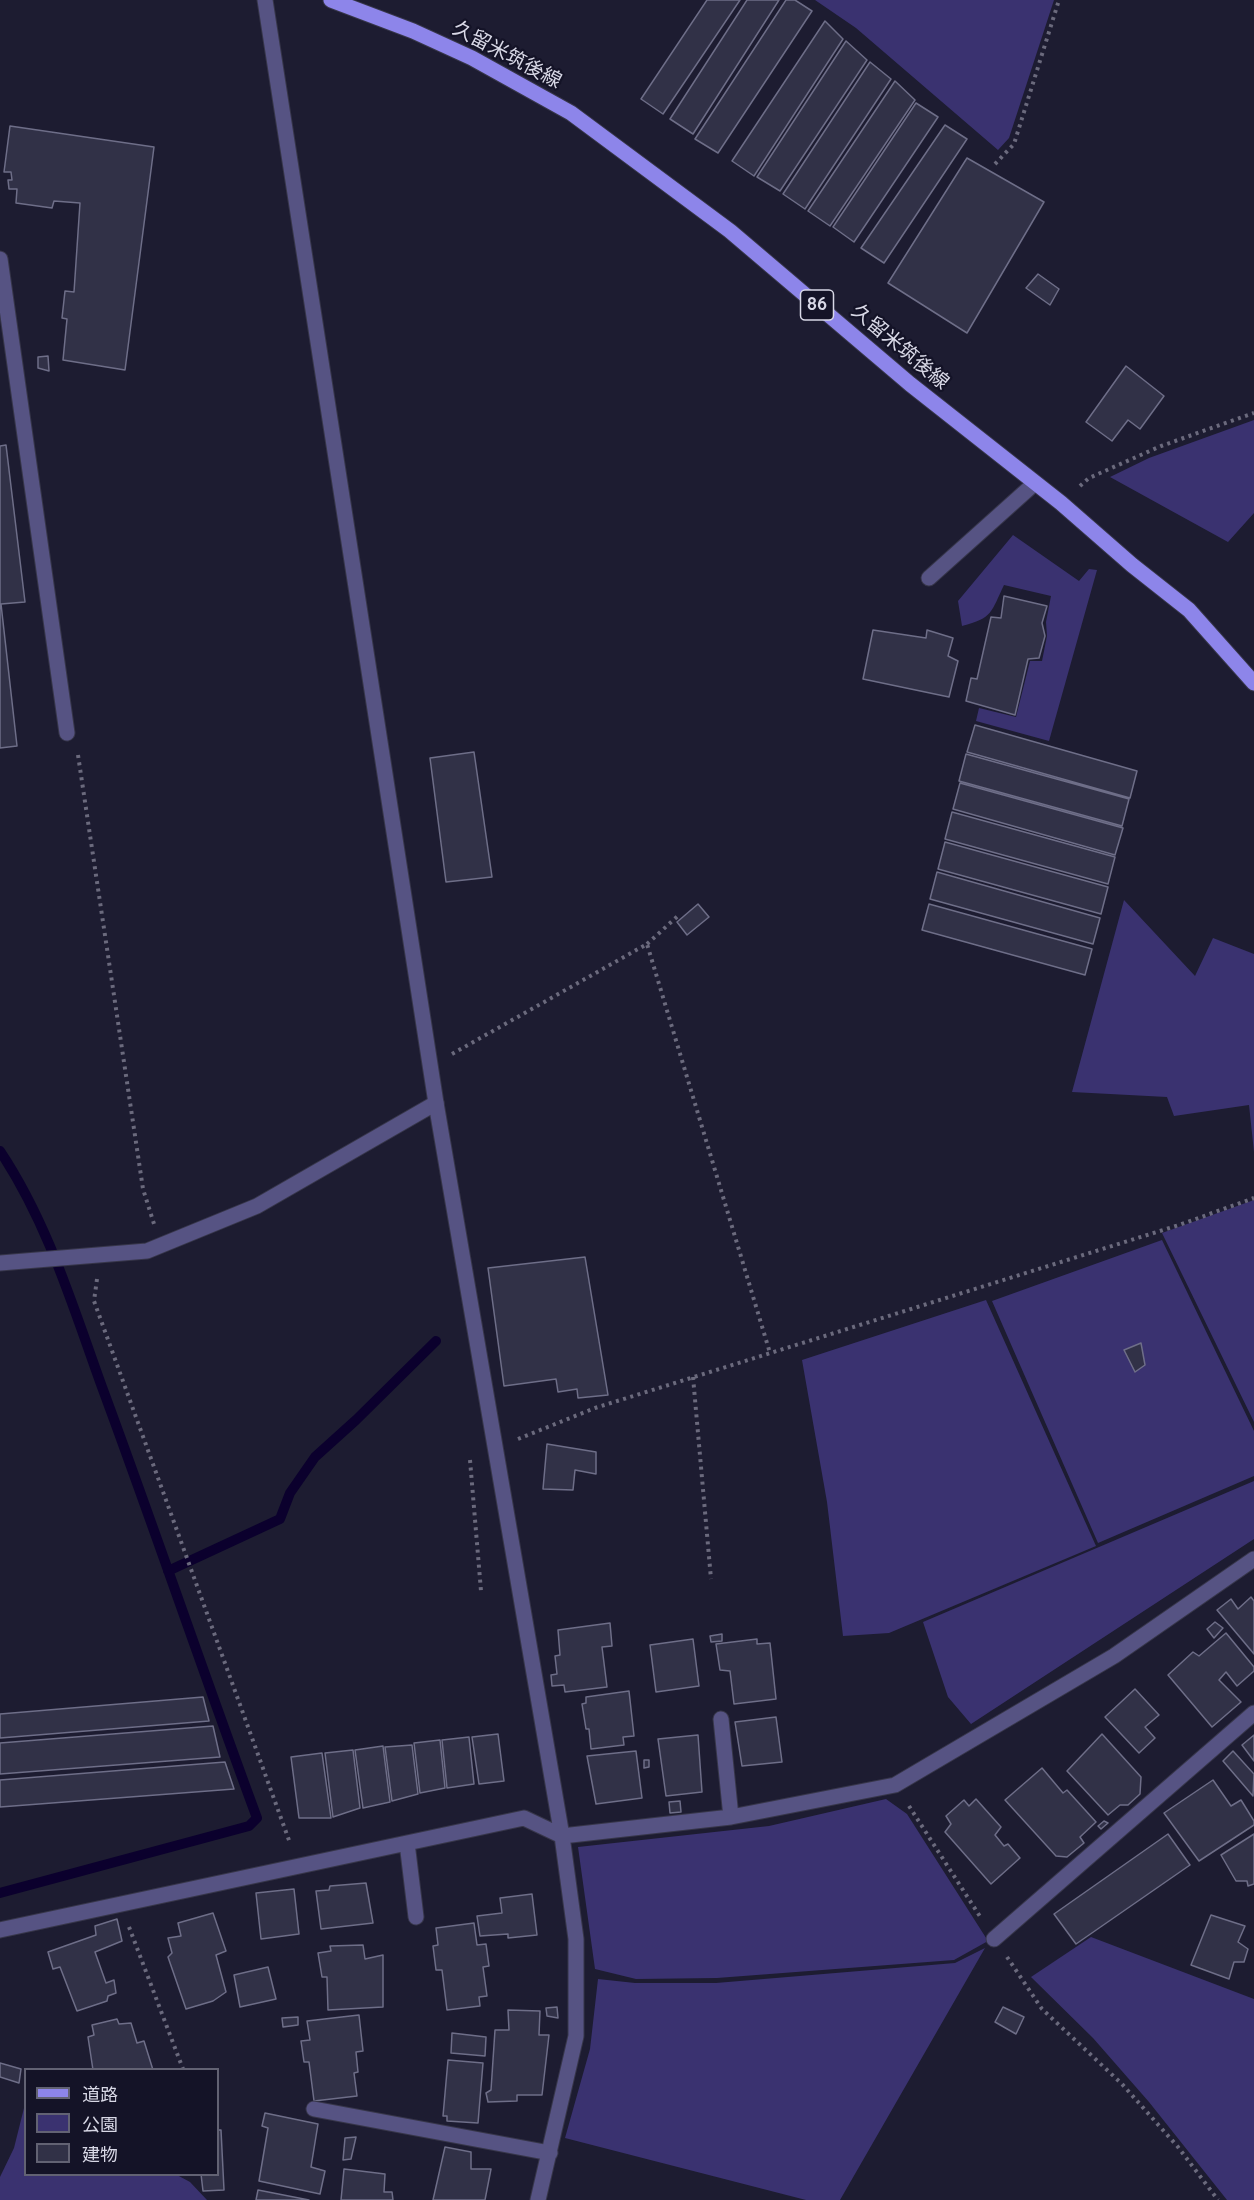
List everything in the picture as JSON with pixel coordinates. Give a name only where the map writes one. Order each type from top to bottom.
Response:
[{"type":"main road","name":"久留米筑後線","points":[[331,0],[413,31],[472,58],[571,113],[730,231],[910,384],[1061,503],[1132,565],[1189,610],[1254,683]]},
{"type":"street","points":[[265,0],[430,1066],[562,1836],[576,1939],[576,2036],[538,2200]]},
{"type":"street","points":[[0,259],[67,733]]},
{"type":"street","points":[[929,578],[1035,483]]},
{"type":"street","points":[[0,1263],[147,1251],[258,1206],[436,1103]]},
{"type":"street","points":[[0,1930],[524,1818],[562,1836],[731,1817],[896,1785],[1114,1656],[1254,1559]]},
{"type":"street","points":[[994,1939],[1254,1713]]},
{"type":"street","points":[[721,1719],[731,1817]]},
{"type":"street","points":[[407,1843],[416,1917]]},
{"type":"street","points":[[314,2109],[550,2152]]},
{"type":"path","points":[[995,164],[1014,144],[1059,0]]},
{"type":"path","points":[[1061,503],[1089,478],[1161,446],[1254,413]]},
{"type":"path","points":[[67,733],[78,756],[143,1189],[161,1245]]},
{"type":"path","points":[[430,1066],[647,944],[679,915]]},
{"type":"path","points":[[647,944],[770,1353]]},
{"type":"path","points":[[495,1449],[595,1408],[1179,1225],[1254,1198]]},
{"type":"path","points":[[100,1254],[94,1300],[298,1866]]},
{"type":"path","points":[[693,1377],[711,1578]]},
{"type":"path","points":[[469,1449],[481,1591]]},
{"type":"path","points":[[896,1785],[994,1939],[1042,2009],[1122,2084],[1178,2147],[1218,2200]]},
{"type":"path","points":[[120,1904],[183,2068]]},
{"type":"green space","points":[[815,0],[1054,0],[1009,138],[998,150],[856,28]]},
{"type":"green space","points":[[1254,420],[1254,513],[1228,542],[1110,477],[1149,458]]},
{"type":"green space","points":[[1013,535],[1079,581],[1089,569],[1097,570],[1049,741],[976,721],[979,708],[1016,717],[1030,661],[1042,661],[1047,636],[1046,622],[1051,596],[1004,585],[990,613],[980,620],[962,626],[958,601]]},
{"type":"green space","points":[[1124,900],[1195,976],[1213,938],[1254,954],[1254,1152],[1249,1105],[1174,1116],[1167,1097],[1072,1092]]},
{"type":"green space","points":[[1254,1200],[1254,1422],[1162,1233]]},
{"type":"green space","points":[[1162,1240],[1254,1431],[1254,1476],[1098,1543],[992,1301]]},
{"type":"green space","points":[[986,1300],[1096,1546],[889,1633],[843,1636],[827,1502],[802,1360]]},
{"type":"green space","points":[[1254,1481],[1254,1539],[971,1724],[948,1697],[923,1622]]},
{"type":"green space","points":[[886,1799],[907,1814],[988,1941],[954,1960],[717,1978],[636,1979],[595,1969],[578,1847],[769,1826]]},
{"type":"green space","points":[[1091,1937],[1254,1999],[1254,2200],[1227,2200],[1149,2102],[1093,2038],[1031,1977]]},
{"type":"green space","points":[[985,1948],[840,2200],[806,2200],[565,2138],[590,2049],[598,1979],[635,1983],[716,1983],[955,1963]]},
{"type":"green space","points":[[24,2108],[24,2176],[179,2176],[190,2182],[207,2200],[0,2200],[0,2177],[14,2148]]},
{"type":"building","points":[[707,0],[740,0],[663,114],[641,99]]},
{"type":"building","points":[[747,0],[779,0],[693,134],[670,119]]},
{"type":"building","points":[[786,0],[795,0],[812,11],[718,153],[695,139]]},
{"type":"building","points":[[825,21],[843,39],[754,176],[732,161]]},
{"type":"building","points":[[846,41],[867,60],[780,191],[757,177]]},
{"type":"building","points":[[870,62],[891,79],[805,209],[783,194]]},
{"type":"building","points":[[895,81],[915,100],[830,226],[808,211]]},
{"type":"building","points":[[916,103],[938,117],[854,242],[833,227]]},
{"type":"building","points":[[945,125],[967,139],[884,263],[861,248]]},
{"type":"building","points":[[10,126],[154,147],[125,370],[63,360],[67,319],[62,318],[65,291],[74,292],[80,203],[54,201],[52,208],[16,203],[17,189],[9,189],[8,180],[12,180],[11,172],[4,172]]},
{"type":"building","points":[[967,158],[1044,202],[967,333],[888,283]]},
{"type":"building","points":[[1038,274],[1059,289],[1050,305],[1026,288]]},
{"type":"building","points":[[48,356],[49,371],[38,368],[38,357]]},
{"type":"building","points":[[1126,366],[1164,396],[1140,429],[1128,420],[1112,441],[1086,422]]},
{"type":"building","points":[[6,445],[25,602],[1,604],[17,746],[0,748],[0,446]]},
{"type":"building","points":[[1004,596],[1047,606],[1042,623],[1045,636],[1039,658],[1028,659],[1015,715],[966,701],[971,678],[977,679],[991,617],[1001,618]]},
{"type":"building","points":[[873,630],[926,638],[927,630],[953,638],[948,656],[958,661],[949,697],[863,679]]},
{"type":"building","points":[[975,725],[1137,771],[1130,798],[967,752]]},
{"type":"building","points":[[474,752],[492,877],[446,882],[430,758]]},
{"type":"building","points":[[966,754],[1129,799],[1122,826],[959,781]]},
{"type":"building","points":[[960,783],[1123,828],[1115,855],[953,809]]},
{"type":"building","points":[[952,812],[1115,857],[1108,884],[945,839]]},
{"type":"building","points":[[945,842],[1108,887],[1101,914],[938,869]]},
{"type":"building","points":[[937,872],[1100,918],[1093,944],[930,899]]},
{"type":"building","points":[[698,904],[709,917],[687,935],[677,922]]},
{"type":"building","points":[[929,904],[1092,949],[1085,975],[922,930]]},
{"type":"building","points":[[585,1257],[608,1395],[578,1398],[577,1389],[558,1392],[556,1379],[504,1386],[488,1268]]},
{"type":"building","points":[[1141,1343],[1145,1365],[1135,1372],[1124,1350]]},
{"type":"building","points":[[547,1444],[596,1452],[596,1474],[575,1470],[573,1490],[543,1489]]},
{"type":"building","points":[[1251,1597],[1254,1601],[1254,1654],[1217,1610],[1231,1599],[1238,1609]]},
{"type":"building","points":[[1215,1622],[1223,1628],[1214,1638],[1207,1629]]},
{"type":"building","points":[[610,1623],[612,1646],[602,1647],[607,1687],[565,1692],[564,1685],[552,1686],[551,1675],[557,1674],[555,1656],[560,1655],[558,1630]]},
{"type":"building","points":[[1226,1633],[1254,1667],[1254,1671],[1237,1686],[1226,1672],[1219,1680],[1241,1702],[1212,1727],[1168,1675],[1193,1652],[1199,1656]]},
{"type":"building","points":[[722,1634],[722,1641],[711,1642],[710,1636]]},
{"type":"building","points":[[693,1639],[699,1686],[656,1692],[650,1645]]},
{"type":"building","points":[[757,1639],[757,1644],[770,1643],[776,1699],[734,1704],[730,1671],[720,1670],[716,1644]]},
{"type":"building","points":[[1135,1689],[1159,1715],[1145,1727],[1155,1738],[1139,1753],[1105,1717]]},
{"type":"building","points":[[629,1691],[634,1736],[623,1737],[624,1745],[591,1749],[589,1729],[586,1729],[582,1704],[586,1703],[586,1697]]},
{"type":"building","points":[[203,1697],[209,1721],[0,1738],[0,1714]]},
{"type":"building","points":[[776,1717],[782,1762],[742,1766],[735,1722]]},
{"type":"building","points":[[213,1726],[220,1757],[0,1774],[0,1743]]},
{"type":"building","points":[[498,1734],[504,1781],[479,1784],[472,1737]]},
{"type":"building","points":[[1102,1734],[1141,1777],[1140,1794],[1128,1805],[1120,1805],[1108,1815],[1067,1771]]},
{"type":"building","points":[[698,1735],[702,1792],[666,1796],[658,1739]]},
{"type":"building","points":[[1254,1735],[1254,1761],[1242,1745]]},
{"type":"building","points":[[469,1737],[474,1784],[447,1788],[442,1740]]},
{"type":"building","points":[[440,1740],[445,1788],[420,1793],[414,1743]]},
{"type":"building","points":[[412,1745],[418,1794],[392,1801],[385,1747]]},
{"type":"building","points":[[383,1746],[390,1802],[363,1808],[355,1750]]},
{"type":"building","points":[[353,1750],[360,1808],[333,1817],[325,1753]]},
{"type":"building","points":[[636,1751],[642,1798],[596,1804],[587,1756]]},
{"type":"building","points":[[1233,1751],[1254,1774],[1253,1796],[1223,1761]]},
{"type":"building","points":[[322,1753],[331,1818],[299,1818],[291,1757]]},
{"type":"building","points":[[644,1760],[649,1760],[649,1767],[644,1768]]},
{"type":"building","points":[[225,1762],[234,1789],[0,1807],[0,1780]]},
{"type":"building","points":[[1042,1768],[1063,1793],[1067,1790],[1096,1822],[1080,1837],[1084,1843],[1067,1857],[1056,1856],[1005,1800]]},
{"type":"building","points":[[1213,1780],[1231,1806],[1241,1800],[1254,1821],[1254,1825],[1199,1861],[1164,1813]]},
{"type":"building","points":[[976,1799],[1001,1827],[995,1835],[1004,1846],[1008,1844],[1020,1858],[991,1884],[945,1832],[951,1824],[946,1816],[964,1800],[969,1806]]},
{"type":"building","points":[[680,1801],[681,1812],[670,1813],[669,1802]]},
{"type":"building","points":[[1104,1821],[1108,1823],[1101,1829],[1098,1826]]},
{"type":"building","points":[[1168,1834],[1190,1865],[1076,1944],[1054,1914]]},
{"type":"building","points":[[1254,1834],[1254,1884],[1248,1886],[1247,1881],[1236,1881],[1221,1855]]},
{"type":"building","points":[[366,1883],[373,1923],[321,1929],[316,1891],[329,1890],[330,1886]]},
{"type":"building","points":[[294,1889],[299,1934],[261,1939],[256,1893]]},
{"type":"building","points":[[532,1894],[537,1935],[508,1938],[508,1934],[480,1936],[477,1916],[502,1913],[500,1898]]},
{"type":"building","points":[[213,1913],[226,1951],[216,1955],[226,1992],[213,2001],[186,2009],[168,1957],[172,1953],[168,1938],[181,1936],[178,1923]]},
{"type":"building","points":[[1211,1915],[1245,1926],[1238,1942],[1248,1949],[1244,1962],[1234,1962],[1229,1979],[1191,1965]]},
{"type":"building","points":[[117,1919],[122,1941],[95,1952],[106,1983],[114,1980],[116,1993],[108,1996],[107,2001],[77,2011],[60,1967],[53,1969],[48,1952],[96,1935],[95,1926]]},
{"type":"building","points":[[474,1923],[477,1945],[486,1944],[489,1966],[483,1967],[487,1996],[479,1997],[480,2006],[447,2010],[442,1970],[436,1970],[433,1946],[438,1945],[436,1928]]},
{"type":"building","points":[[363,1945],[365,1959],[383,1955],[383,2007],[328,2010],[327,1977],[322,1977],[318,1953],[331,1951],[330,1946]]},
{"type":"building","points":[[268,1967],[276,1999],[240,2007],[234,1975]]},
{"type":"building","points":[[557,2007],[558,2018],[547,2016],[546,2008]]},
{"type":"building","points":[[1003,2007],[1024,2017],[1016,2034],[995,2022]]},
{"type":"building","points":[[508,2010],[540,2011],[539,2035],[549,2035],[542,2095],[517,2095],[517,2101],[488,2102],[486,2093],[491,2090],[495,2030],[509,2030]]},
{"type":"building","points":[[359,2015],[363,2051],[356,2052],[358,2072],[354,2073],[357,2096],[314,2101],[309,2062],[304,2062],[301,2041],[310,2040],[307,2021]]},
{"type":"building","points":[[298,2017],[298,2025],[283,2027],[282,2018]]},
{"type":"building","points":[[117,2019],[119,2024],[131,2023],[137,2043],[144,2041],[152,2068],[93,2068],[88,2037],[94,2035],[92,2025]]},
{"type":"building","points":[[452,2033],[486,2037],[485,2056],[451,2053]]},
{"type":"building","points":[[448,2060],[483,2063],[478,2123],[447,2121],[447,2116],[443,2116]]},
{"type":"building","points":[[0,2063],[21,2069],[19,2083],[0,2077]]},
{"type":"building","points":[[265,2113],[318,2124],[311,2167],[325,2171],[320,2194],[259,2181],[268,2128],[262,2126]]},
{"type":"building","points":[[219,2130],[221,2130],[224,2190],[203,2191],[201,2176],[219,2176]]},
{"type":"building","points":[[356,2137],[351,2159],[343,2160],[345,2138]]},
{"type":"building","points":[[445,2147],[471,2152],[471,2169],[491,2169],[485,2200],[433,2200]]},
{"type":"building","points":[[344,2169],[385,2174],[384,2192],[392,2192],[393,2200],[341,2200]]},
{"type":"building","points":[[258,2190],[309,2200],[256,2200]]},
{"type":"waterway","points":[[0,1151],[32,1207],[58,1266],[257,1818],[249,1826],[0,1893]]},
{"type":"waterway","points":[[168,1571],[280,1519],[290,1493],[315,1457],[436,1341]]}]
